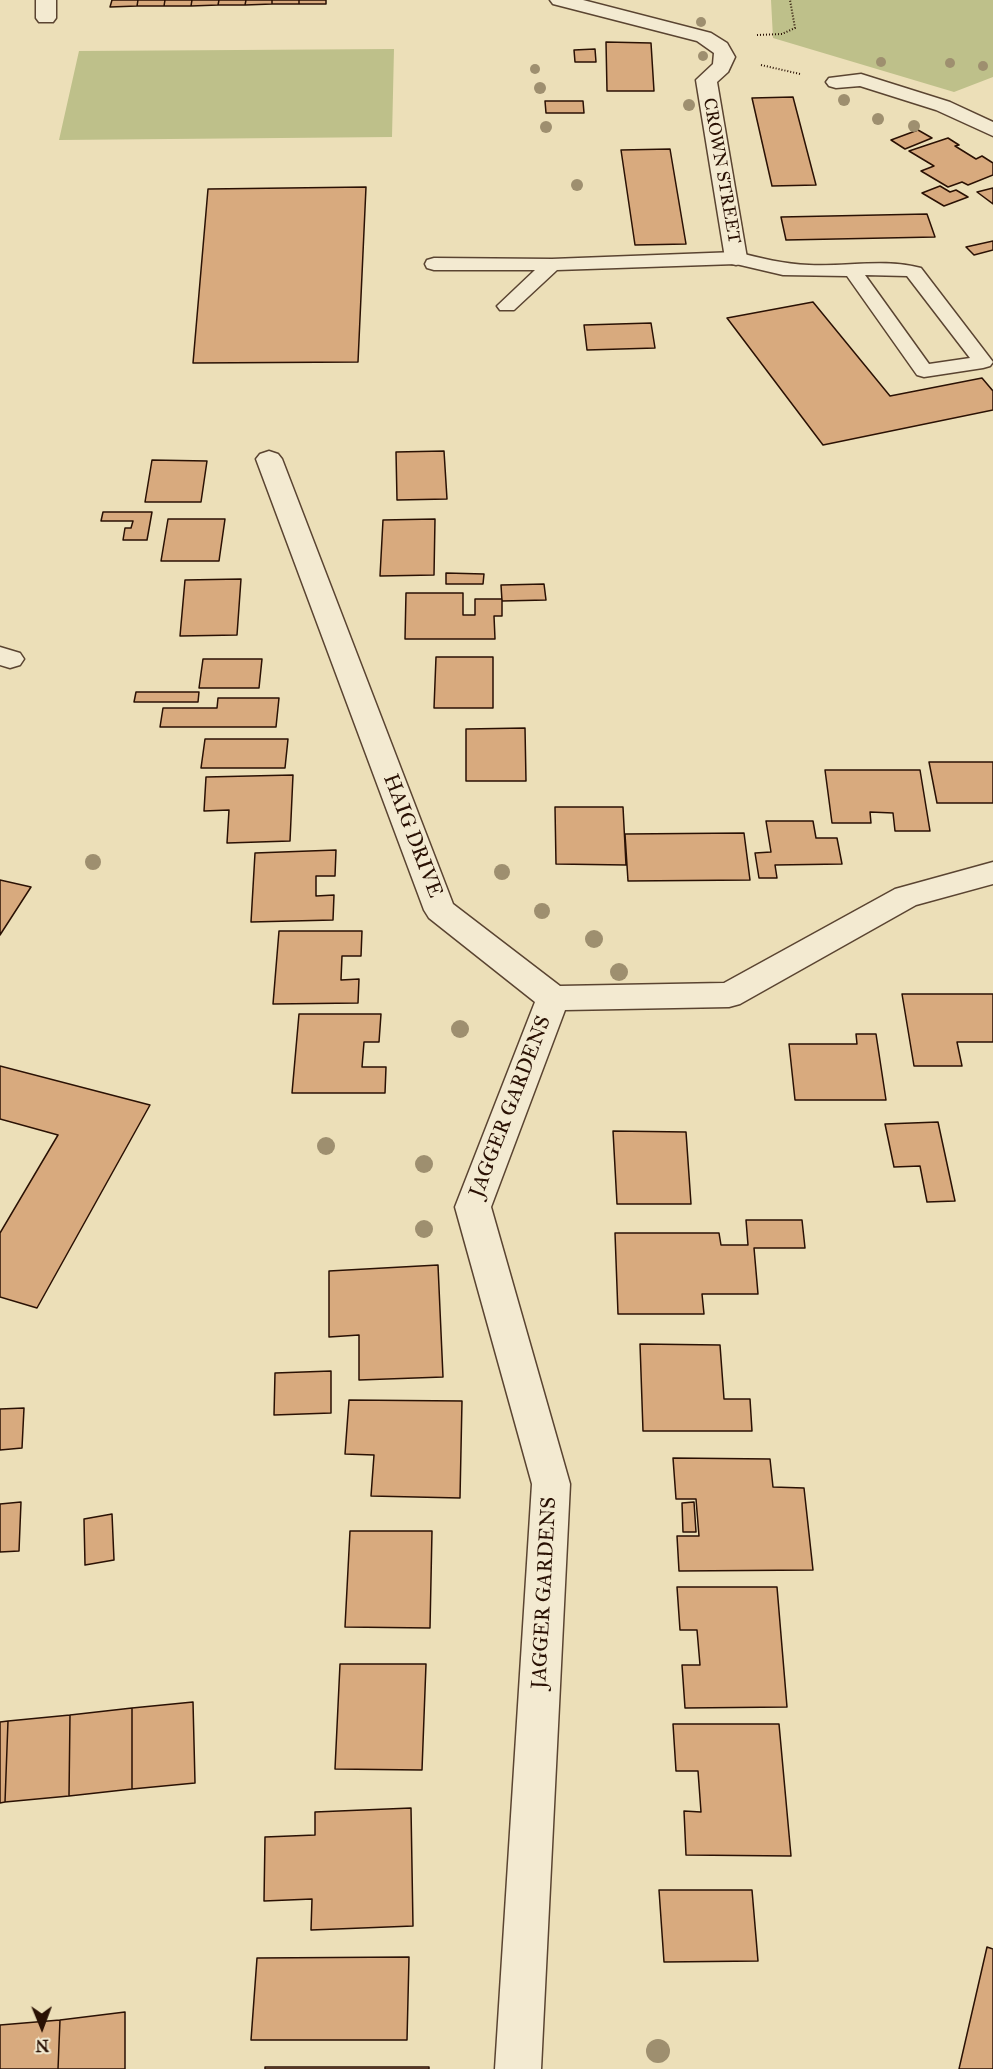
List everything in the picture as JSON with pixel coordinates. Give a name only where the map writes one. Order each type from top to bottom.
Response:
[{"type":"street","points":[[560,0],[704,37],[722,47],[726,58]]},
{"type":"street","name":"CROWN STREET","points":[[726,58],[722,69],[706,80],[736,258]]},
{"type":"street","points":[[836,82],[861,80],[943,106],[993,130]]},
{"type":"street","name":"HAIG DRIVE","points":[[269,459],[440,910],[553,998]]},
{"type":"street","points":[[553,998],[729,995],[906,897],[993,873]]},
{"type":"street","name":"JAGGER GARDENS","points":[[518,2069],[551,1484],[473,1207],[553,998]]},
{"type":"lane","points":[[434,264],[552,265],[736,258],[783,269],[811,272],[852,270],[903,269],[914,272],[983,362],[924,371],[852,270]]},
{"type":"lane","points":[[507,306],[552,265]]},
{"type":"path","points":[[726,58],[836,82]]},
{"type":"green space","points":[[771,0],[993,0],[993,77],[954,92],[773,38]]},
{"type":"green space","points":[[394,49],[392,137],[59,140],[79,51]]},
{"type":"building","points":[[112,0],[138,0],[137,6],[110,7]]},
{"type":"building","points":[[138,0],[165,0],[164,6],[137,6]]},
{"type":"building","points":[[165,0],[192,0],[191,6],[164,6]]},
{"type":"building","points":[[192,0],[219,0],[218,5],[191,6]]},
{"type":"building","points":[[219,0],[246,0],[245,5],[218,5]]},
{"type":"building","points":[[246,0],[272,0],[272,4],[245,5]]},
{"type":"building","points":[[272,0],[299,0],[299,4],[272,4]]},
{"type":"building","points":[[299,0],[326,0],[326,4],[299,4]]},
{"type":"building","points":[[606,42],[651,43],[654,91],[607,91]]},
{"type":"building","points":[[595,49],[596,62],[575,62],[574,50]]},
{"type":"building","points":[[793,97],[816,185],[772,186],[752,98]]},
{"type":"building","points":[[545,101],[583,101],[584,113],[546,113]]},
{"type":"building","points":[[918,130],[932,138],[905,149],[891,140]]},
{"type":"building","points":[[948,138],[959,145],[955,146],[976,159],[982,156],[993,163],[993,175],[968,185],[962,182],[948,187],[921,171],[934,166],[909,151]]},
{"type":"building","points":[[670,149],[686,244],[635,245],[621,150]]},
{"type":"building","points":[[940,186],[950,192],[956,190],[968,197],[944,206],[922,193]]},
{"type":"building","points":[[366,187],[358,362],[193,363],[208,189]]},
{"type":"building","points":[[993,188],[993,204],[977,192]]},
{"type":"building","points":[[927,214],[935,237],[786,240],[781,217]]},
{"type":"building","points":[[993,241],[993,250],[974,255],[966,247]]},
{"type":"building","points":[[813,302],[890,396],[982,378],[993,391],[993,410],[823,445],[727,318]]},
{"type":"building","points":[[651,323],[655,348],[587,350],[584,325]]},
{"type":"building","points":[[444,451],[447,499],[397,500],[396,452]]},
{"type":"building","points":[[152,460],[207,461],[201,502],[145,502]]},
{"type":"building","points":[[103,512],[152,512],[147,540],[123,540],[125,528],[131,528],[133,521],[101,521]]},
{"type":"building","points":[[168,519],[225,519],[219,561],[161,561]]},
{"type":"building","points":[[435,519],[434,575],[380,576],[383,520]]},
{"type":"building","points":[[446,573],[484,574],[483,584],[446,584]]},
{"type":"building","points":[[241,579],[237,635],[180,636],[185,580]]},
{"type":"building","points":[[544,584],[546,600],[502,601],[501,585]]},
{"type":"building","points":[[406,593],[463,593],[463,615],[475,615],[475,599],[502,599],[502,616],[494,616],[495,639],[405,639]]},
{"type":"building","points":[[436,657],[493,657],[493,708],[434,708]]},
{"type":"building","points":[[203,659],[262,659],[259,688],[199,688]]},
{"type":"building","points":[[136,692],[199,692],[198,702],[134,702]]},
{"type":"building","points":[[218,698],[279,698],[276,727],[160,727],[163,708],[217,708]]},
{"type":"building","points":[[525,728],[526,781],[466,781],[466,729]]},
{"type":"building","points":[[205,739],[288,739],[285,768],[201,768]]},
{"type":"building","points":[[929,762],[993,762],[993,803],[937,803]]},
{"type":"building","points":[[825,770],[920,770],[930,831],[895,831],[893,813],[870,812],[871,823],[832,823]]},
{"type":"building","points":[[293,775],[290,841],[227,843],[229,810],[204,811],[206,777]]},
{"type":"building","points":[[555,807],[623,807],[626,865],[556,864]]},
{"type":"building","points":[[766,821],[813,821],[816,838],[837,838],[842,864],[775,865],[777,878],[759,878],[755,853],[771,852]]},
{"type":"building","points":[[744,833],[750,880],[628,881],[625,834]]},
{"type":"building","points":[[336,850],[335,876],[316,876],[316,896],[334,895],[333,920],[251,922],[255,853]]},
{"type":"building","points":[[0,880],[31,887],[0,935]]},
{"type":"building","points":[[279,931],[362,931],[361,956],[342,956],[341,980],[359,979],[358,1003],[273,1004]]},
{"type":"building","points":[[902,994],[993,994],[993,1042],[957,1042],[962,1066],[914,1066]]},
{"type":"building","points":[[299,1014],[381,1014],[379,1042],[364,1042],[362,1067],[386,1067],[385,1093],[292,1093]]},
{"type":"building","points":[[856,1034],[876,1034],[886,1100],[795,1100],[789,1044],[857,1044]]},
{"type":"building","points":[[0,1066],[150,1105],[37,1308],[0,1297],[0,1233],[58,1135],[0,1119]]},
{"type":"building","points":[[938,1122],[955,1201],[927,1202],[920,1166],[894,1167],[885,1124]]},
{"type":"building","points":[[613,1131],[686,1132],[691,1204],[617,1204]]},
{"type":"building","points":[[746,1220],[802,1220],[805,1248],[754,1248],[758,1294],[702,1294],[704,1314],[618,1314],[615,1233],[719,1233],[721,1245],[748,1245]]},
{"type":"building","points":[[438,1265],[443,1377],[359,1380],[359,1335],[329,1337],[329,1271]]},
{"type":"building","points":[[640,1344],[720,1345],[724,1399],[750,1399],[752,1431],[643,1431]]},
{"type":"building","points":[[331,1371],[331,1413],[274,1415],[275,1373]]},
{"type":"building","points":[[349,1400],[462,1401],[460,1498],[371,1496],[374,1455],[345,1454]]},
{"type":"building","points":[[24,1408],[22,1448],[0,1450],[0,1409]]},
{"type":"building","points":[[673,1458],[770,1459],[773,1487],[804,1488],[813,1570],[679,1571],[677,1536],[699,1536],[696,1499],[676,1499]]},
{"type":"building","points":[[21,1502],[19,1551],[0,1552],[0,1504]]},
{"type":"building","points":[[694,1502],[696,1532],[683,1532],[682,1503]]},
{"type":"building","points":[[112,1514],[114,1560],[85,1565],[84,1519]]},
{"type":"building","points":[[350,1531],[432,1531],[430,1628],[345,1627]]},
{"type":"building","points":[[677,1587],[777,1587],[787,1707],[685,1708],[682,1665],[700,1665],[697,1630],[680,1630]]},
{"type":"building","points":[[340,1664],[426,1664],[422,1770],[335,1769]]},
{"type":"building","points":[[193,1702],[195,1783],[132,1789],[132,1708]]},
{"type":"building","points":[[132,1708],[132,1789],[69,1796],[70,1715]]},
{"type":"building","points":[[70,1715],[69,1796],[5,1802],[8,1721]]},
{"type":"building","points":[[8,1721],[5,1802],[0,1803],[0,1722]]},
{"type":"building","points":[[673,1724],[779,1724],[791,1856],[686,1855],[684,1811],[701,1812],[698,1771],[676,1771]]},
{"type":"building","points":[[411,1808],[413,1926],[311,1930],[312,1899],[264,1901],[265,1837],[315,1835],[315,1812]]},
{"type":"building","points":[[659,1890],[752,1890],[758,1961],[664,1962]]},
{"type":"building","points":[[987,1947],[993,1949],[993,2069],[959,2069]]},
{"type":"building","points":[[409,1957],[407,2040],[251,2040],[257,1958]]},
{"type":"building","points":[[125,2012],[125,2069],[58,2069],[60,2020]]},
{"type":"building","points":[[60,2020],[58,2069],[0,2069],[0,2025]]},
{"type":"building","points":[[265,2067],[429,2067],[429,2069],[265,2069]]}]
